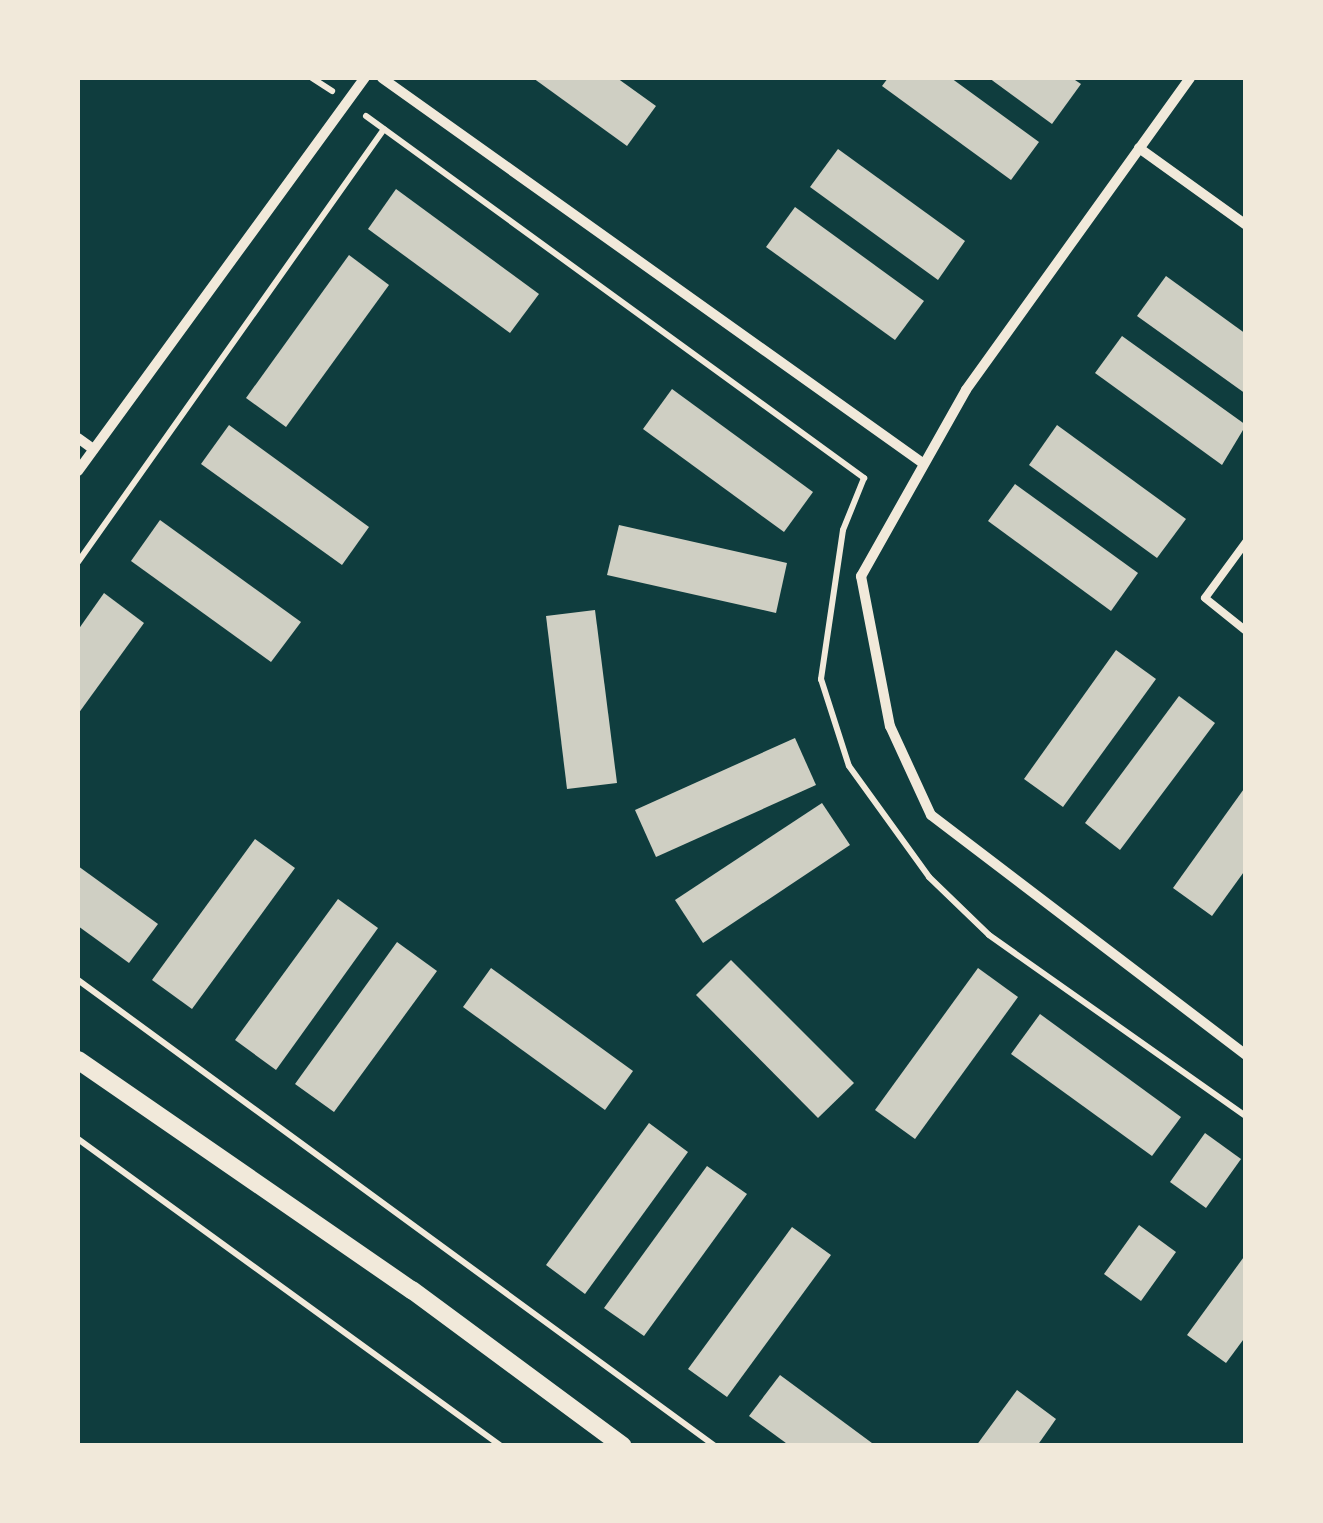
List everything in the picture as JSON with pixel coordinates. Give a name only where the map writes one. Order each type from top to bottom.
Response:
[{"type":"street","points":[[78,472],[365,78]]},
{"type":"street","points":[[382,78],[924,464]]},
{"type":"street","points":[[1190,78],[966,390],[861,576],[890,726],[931,815],[1246,1056]]},
{"type":"street","points":[[1139,148],[1246,224]]},
{"type":"street","points":[[78,438],[93,450]]},
{"type":"street","points":[[78,1060],[412,1290],[623,1446]]},
{"type":"lane","points":[[1246,542],[1205,598],[1246,631]]},
{"type":"path","points":[[312,78],[864,478],[844,530],[820,680],[849,766],[929,877],[990,935],[1246,1116]]},
{"type":"path","points":[[78,562],[384,130]]},
{"type":"path","points":[[78,980],[715,1446]]},
{"type":"path","points":[[78,1139],[501,1446]]},
{"type":"building","points":[[533,78],[617,78],[656,106],[627,146]]},
{"type":"building","points":[[888,78],[951,78],[1039,142],[1011,180],[882,86]]},
{"type":"building","points":[[989,78],[1072,78],[1081,84],[1052,124]]},
{"type":"building","points":[[838,149],[965,241],[938,280],[810,187]]},
{"type":"building","points":[[396,189],[539,294],[510,333],[368,229]]},
{"type":"building","points":[[795,207],[924,301],[895,340],[766,247]]},
{"type":"building","points":[[349,255],[389,285],[286,427],[246,398]]},
{"type":"building","points":[[1166,276],[1246,334],[1246,394],[1137,316]]},
{"type":"building","points":[[1122,336],[1246,425],[1222,465],[1095,373]]},
{"type":"building","points":[[672,389],[813,492],[784,532],[643,429]]},
{"type":"building","points":[[229,425],[369,527],[342,565],[201,464]]},
{"type":"building","points":[[1057,425],[1186,519],[1157,558],[1029,465]]},
{"type":"building","points":[[1015,484],[1138,573],[1111,611],[988,521]]},
{"type":"building","points":[[160,520],[301,622],[271,662],[131,561]]},
{"type":"building","points":[[619,525],[787,563],[776,613],[607,575]]},
{"type":"building","points":[[104,593],[144,623],[78,714],[78,630]]},
{"type":"building","points":[[595,610],[617,783],[567,789],[546,616]]},
{"type":"building","points":[[1116,650],[1156,679],[1063,807],[1024,779]]},
{"type":"building","points":[[1179,696],[1215,723],[1120,850],[1085,823]]},
{"type":"building","points":[[795,738],[816,785],[656,857],[635,810]]},
{"type":"building","points":[[1246,786],[1246,869],[1212,916],[1173,888]]},
{"type":"building","points":[[822,803],[850,845],[703,943],[675,900]]},
{"type":"building","points":[[255,839],[295,868],[192,1009],[152,980]]},
{"type":"building","points":[[78,866],[158,924],[129,963],[78,926]]},
{"type":"building","points":[[338,899],[378,928],[276,1070],[235,1040]]},
{"type":"building","points":[[397,942],[437,971],[334,1112],[295,1084]]},
{"type":"building","points":[[731,960],[854,1083],[818,1118],[696,995]]},
{"type":"building","points":[[491,968],[633,1071],[605,1110],[463,1007]]},
{"type":"building","points":[[978,968],[1018,997],[915,1139],[875,1110]]},
{"type":"building","points":[[1040,1014],[1181,1117],[1152,1156],[1011,1054]]},
{"type":"building","points":[[649,1123],[688,1152],[585,1294],[546,1265]]},
{"type":"building","points":[[1205,1133],[1241,1159],[1206,1208],[1170,1182]]},
{"type":"building","points":[[707,1166],[747,1194],[644,1336],[604,1308]]},
{"type":"building","points":[[1139,1225],[1176,1252],[1141,1301],[1104,1274]]},
{"type":"building","points":[[792,1227],[831,1255],[727,1397],[688,1369]]},
{"type":"building","points":[[1246,1254],[1246,1336],[1226,1363],[1187,1335]]},
{"type":"building","points":[[780,1375],[876,1446],[790,1446],[749,1416]]},
{"type":"building","points":[[1017,1390],[1056,1419],[1037,1446],[976,1446]]}]
